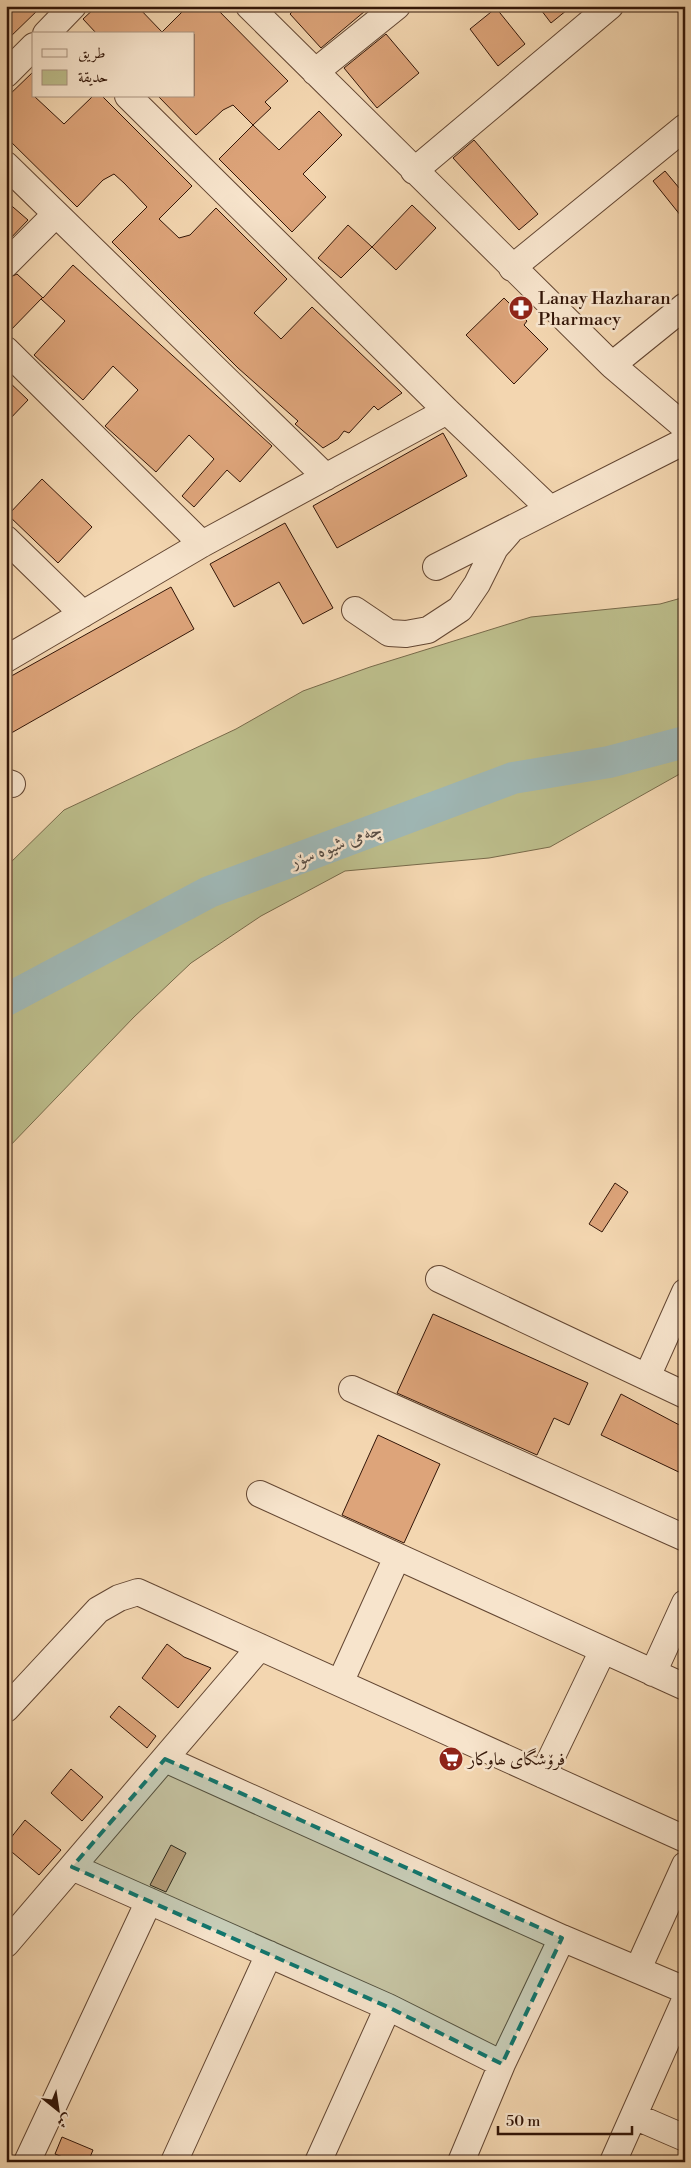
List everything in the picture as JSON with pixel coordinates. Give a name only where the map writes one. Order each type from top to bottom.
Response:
[{"type":"street","points":[[249,6],[612,365],[685,427]]},
{"type":"street","points":[[315,72],[397,6]]},
{"type":"street","points":[[414,171],[610,6]]},
{"type":"street","points":[[6,74],[32,48]]},
{"type":"street","points":[[130,98],[447,411],[550,509]]},
{"type":"street","points":[[512,268],[685,127]]},
{"type":"street","points":[[6,165],[326,477]]},
{"type":"street","points":[[6,264],[56,214]]},
{"type":"street","points":[[612,365],[685,306]]},
{"type":"street","points":[[6,350],[202,544]]},
{"type":"street","points":[[6,659],[202,544],[447,411]]},
{"type":"street","points":[[436,566],[685,441]]},
{"type":"street","points":[[355,610],[390,634],[406,634],[428,630],[460,609],[477,584],[495,548],[511,530]]},
{"type":"street","points":[[6,539],[83,614]]},
{"type":"street","points":[[438,1279],[685,1395]]},
{"type":"street","points":[[647,1377],[685,1292]]},
{"type":"street","points":[[352,1389],[685,1538]]},
{"type":"street","points":[[260,1494],[685,1687]]},
{"type":"street","points":[[340,1683],[397,1557]]},
{"type":"street","points":[[6,1709],[98,1610],[118,1598],[138,1592],[685,1838]]},
{"type":"street","points":[[654,1673],[685,1603]]},
{"type":"street","points":[[6,1944],[260,1647]]},
{"type":"street","points":[[543,1774],[604,1650]]},
{"type":"street","points":[[165,1759],[562,1938],[685,1990]]},
{"type":"street","points":[[638,1969],[685,1864]]},
{"type":"street","points":[[72,1867],[388,2007],[502,2064]]},
{"type":"street","points":[[27,2162],[150,1901]]},
{"type":"street","points":[[461,2162],[502,2064],[562,1938]]},
{"type":"street","points":[[174,2162],[269,1954]]},
{"type":"street","points":[[613,2162],[685,2000]]},
{"type":"street","points":[[318,2162],[388,2007]]},
{"type":"street","points":[[634,2116],[685,2138]]},
{"type":"highlighted area","points":[[165,1759],[562,1938],[502,2064],[388,2007],[72,1867]]},
{"type":"green space","points":[[685,597],[685,771],[550,847],[489,858],[345,871],[261,916],[191,963],[134,1017],[6,1150],[6,867],[64,810],[236,729],[303,691],[370,667],[531,617],[660,604]]},
{"type":"building","points":[[6,6],[42,6],[6,41]]},
{"type":"building","points":[[97,6],[137,6],[162,32],[95,32],[83,19]]},
{"type":"building","points":[[188,6],[214,6],[288,81],[265,102],[271,108],[253,125],[233,105],[223,110],[196,135],[160,98],[195,98],[195,32],[162,32]]},
{"type":"building","points":[[298,6],[371,6],[321,48],[290,14]]},
{"type":"building","points":[[538,6],[572,6],[551,23]]},
{"type":"building","points":[[496,8],[525,44],[498,66],[470,29]]},
{"type":"building","points":[[386,34],[419,73],[377,108],[344,68]]},
{"type":"building","points":[[32,73],[32,98],[36,98],[64,124],[91,98],[104,98],[192,186],[159,219],[179,238],[190,235],[216,208],[287,279],[254,313],[281,339],[312,307],[402,393],[378,410],[374,406],[349,433],[344,431],[338,439],[323,448],[295,424],[298,421],[238,368],[112,242],[147,207],[114,174],[103,180],[77,207],[6,137],[6,98]]},
{"type":"building","points":[[319,111],[342,135],[303,174],[326,197],[292,232],[219,159],[253,125],[279,150]]},
{"type":"building","points":[[474,140],[538,214],[519,230],[453,158]]},
{"type":"building","points":[[665,171],[685,195],[685,221],[653,181]]},
{"type":"building","points":[[6,201],[28,220],[6,243]]},
{"type":"building","points":[[412,205],[436,228],[396,270],[372,247]]},
{"type":"building","points":[[348,225],[372,247],[341,278],[318,258]]},
{"type":"building","points":[[73,265],[272,446],[240,482],[227,470],[194,507],[182,496],[214,459],[189,435],[156,472],[105,426],[138,390],[113,366],[83,400],[34,355],[65,321],[41,299],[6,335],[6,279],[17,274],[43,298]]},
{"type":"building","points":[[504,298],[527,321],[524,325],[548,349],[514,384],[466,335]]},
{"type":"building","points":[[6,379],[28,400],[6,423]]},
{"type":"building","points":[[443,433],[467,476],[337,548],[313,506]]},
{"type":"building","points":[[42,479],[92,527],[58,563],[8,515]]},
{"type":"building","points":[[285,523],[333,608],[303,624],[279,582],[234,607],[210,564]]},
{"type":"building","points":[[171,587],[194,629],[6,736],[6,679]]},
{"type":"building","points":[[615,1183],[628,1192],[602,1232],[589,1224]]},
{"type":"building","points":[[433,1314],[588,1383],[569,1425],[554,1418],[537,1455],[397,1393]]},
{"type":"building","points":[[621,1394],[685,1428],[685,1475],[601,1435]]},
{"type":"building","points":[[378,1435],[440,1464],[404,1543],[342,1515]]},
{"type":"building","points":[[167,1644],[184,1657],[211,1668],[178,1708],[142,1678]]},
{"type":"building","points":[[119,1706],[156,1736],[147,1748],[110,1717]]},
{"type":"building","points":[[71,1769],[103,1797],[82,1821],[51,1793]]},
{"type":"building","points":[[25,1820],[61,1850],[39,1875],[6,1847],[6,1844]]},
{"type":"building","points":[[171,1845],[186,1853],[166,1892],[150,1885]]},
{"type":"building","points":[[62,2137],[93,2150],[88,2162],[75,2162],[55,2154]]},
{"type":"waterway","name":"چەمی شیوە سۆر","points":[[6,1000],[209,892],[513,778],[609,762],[685,742]]},
{"type":"place","name":"Lanay Hazharan Pharmacy","points":[[521,308]]},
{"type":"place","name":"فرۆشگای ھاوکار","points":[[451,1759]]}]
